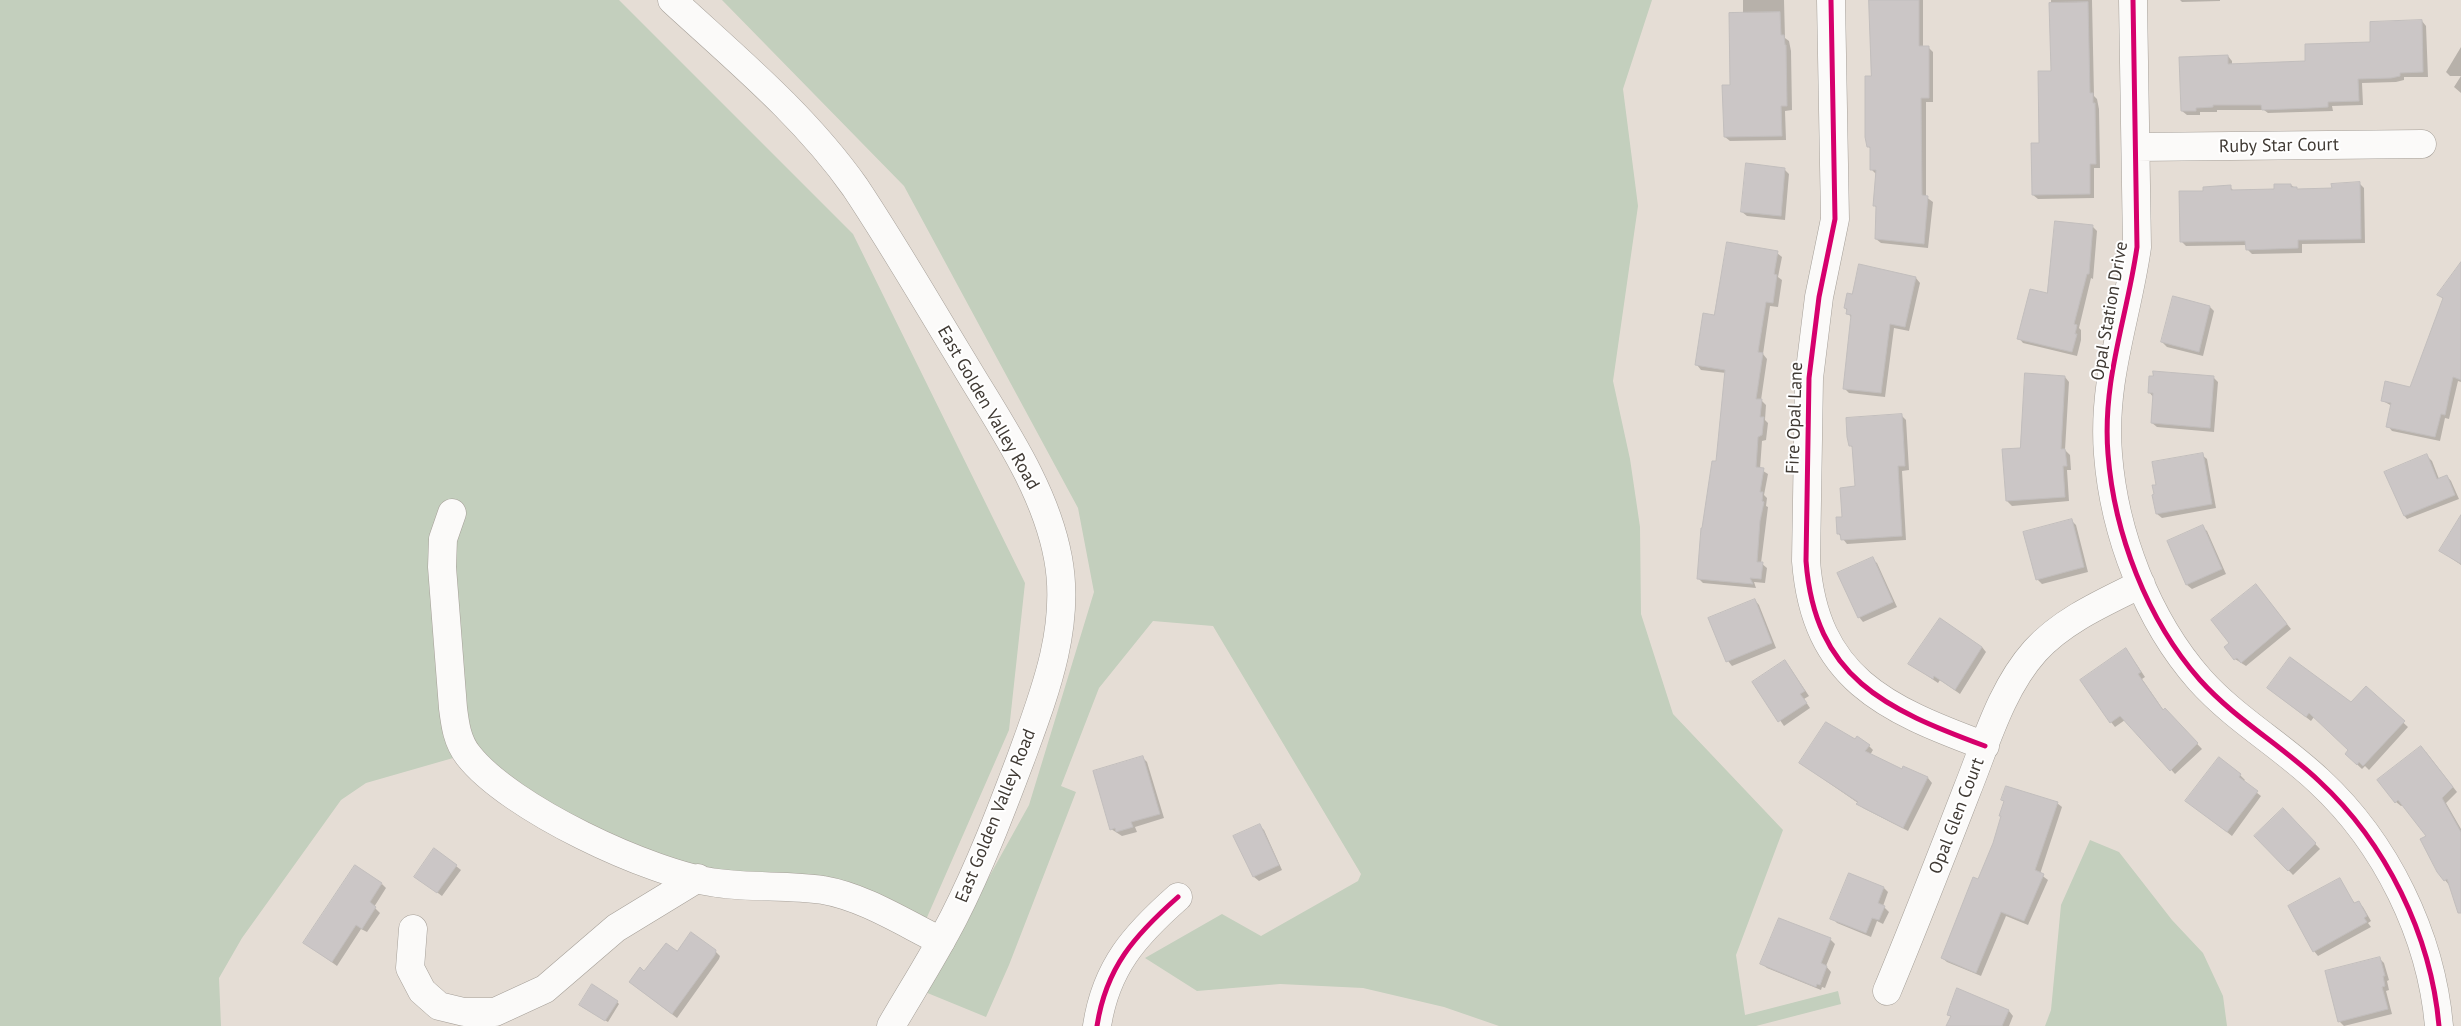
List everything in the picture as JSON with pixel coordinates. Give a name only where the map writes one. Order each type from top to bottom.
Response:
[{"type":"street","name":"East Golden Valley Road","points":[[672,0],[808,128],[834,157],[855,187],[984,397],[1028,474],[1042,505],[1055,548],[1061,609],[1051,670],[1036,718],[972,880],[941,941],[891,1026]]},
{"type":"street","name":"Fire Opal Lane","points":[[1832,0],[1835,211],[1814,330],[1809,378],[1806,560],[1808,590],[1816,619],[1831,648],[1852,676],[1878,698],[1912,718],[1984,746]]},
{"type":"street","name":"Opal Station Drive","points":[[2133,0],[2137,247],[2110,379],[2108,453],[2112,491],[2122,534],[2141,584],[2172,640],[2199,679],[2252,729],[2319,781],[2341,804],[2371,842],[2396,883],[2413,918],[2429,970],[2439,1026]]},
{"type":"street","name":"Ruby Star Court","points":[[2136,147],[2422,144]]},
{"type":"street","points":[[452,513],[443,539],[442,567],[456,731],[467,754],[490,778],[527,805],[621,853],[716,883],[823,890],[863,903],[941,941]]},
{"type":"street","name":"Opal Glen Court","points":[[1887,991],[1984,746],[2019,672],[2035,650],[2051,636],[2076,618],[2141,584]]},
{"type":"street","points":[[413,929],[410,968],[422,991],[439,1006],[464,1012],[494,1012],[545,989],[616,928],[698,878]]},
{"type":"street","points":[[1097,1026],[1103,994],[1115,967],[1128,947],[1151,921],[1178,897]]},
{"type":"green space","points":[[0,0],[619,0],[853,234],[1025,583],[1009,730],[921,931],[885,913],[621,853],[467,754],[366,783],[341,800],[242,938],[219,978],[221,1026],[0,1026]]},
{"type":"green space","points":[[722,0],[1652,0],[1623,89],[1638,206],[1613,381],[1630,459],[1640,527],[1641,614],[1673,714],[1783,830],[1736,955],[1745,1015],[1838,991],[1841,1004],[1756,1026],[1499,1026],[1444,1007],[1363,988],[1280,984],[1197,991],[1145,958],[1222,914],[1261,936],[1358,881],[1361,874],[1213,626],[1153,621],[1099,688],[1061,786],[1076,792],[1009,965],[986,1017],[925,992],[1029,805],[1094,592],[1078,508],[904,186]]},
{"type":"green space","points":[[2090,840],[2119,852],[2172,920],[2203,953],[2223,996],[2227,1026],[2045,1026],[2051,1010],[2061,905]]},
{"type":"building","points":[[1869,0],[1919,0],[1919,46],[1929,46],[1929,98],[1921,98],[1922,195],[1928,196],[1924,244],[1875,239],[1876,206],[1873,206],[1876,170],[1870,170],[1870,147],[1867,147],[1865,137],[1865,76],[1871,76]]},
{"type":"building","points":[[2088,2],[2090,93],[2093,93],[2093,103],[2095,103],[2096,164],[2090,164],[2090,194],[2032,195],[2031,143],[2039,143],[2038,71],[2051,71],[2049,3]]},
{"type":"building","points":[[1780,12],[1781,35],[1784,35],[1786,45],[1787,106],[1781,106],[1782,136],[1724,137],[1722,85],[1730,85],[1729,13]]},
{"type":"building","points":[[2422,20],[2423,72],[2400,73],[2400,76],[2391,78],[2358,79],[2359,101],[2328,102],[2328,107],[2311,108],[2262,110],[2261,105],[2213,105],[2213,107],[2196,108],[2196,111],[2181,111],[2179,57],[2228,55],[2228,64],[2305,61],[2305,44],[2370,42],[2370,22]]},
{"type":"building","points":[[1746,163],[1785,168],[1781,216],[1741,212]]},
{"type":"building","points":[[2360,182],[2361,239],[2298,240],[2298,248],[2246,250],[2245,241],[2180,242],[2179,191],[2203,191],[2203,187],[2231,185],[2231,190],[2274,189],[2274,184],[2291,184],[2291,187],[2297,187],[2297,189],[2332,188],[2331,184]]},
{"type":"building","points":[[2055,221],[2093,225],[2089,274],[2087,274],[2074,324],[2077,325],[2075,334],[2077,334],[2072,352],[2017,339],[2030,289],[2047,293]]},
{"type":"building","points":[[1727,242],[1778,251],[1774,274],[1777,275],[1773,303],[1766,302],[1758,352],[1763,353],[1756,399],[1762,399],[1760,417],[1764,417],[1762,435],[1758,437],[1756,467],[1764,468],[1760,492],[1763,492],[1762,501],[1764,502],[1760,521],[1757,562],[1763,562],[1761,579],[1750,578],[1753,584],[1697,579],[1701,528],[1712,461],[1716,461],[1725,370],[1695,365],[1703,313],[1714,315]]},
{"type":"building","points":[[2461,262],[2461,380],[2453,377],[2445,415],[2441,414],[2435,437],[2386,427],[2391,403],[2381,401],[2385,381],[2410,387],[2443,298],[2437,295]]},
{"type":"building","points":[[1859,264],[1916,277],[1905,327],[1890,324],[1881,393],[1843,389],[1851,315],[1846,314],[1847,309],[1844,308],[1847,293],[1852,294]]},
{"type":"building","points":[[2173,296],[2210,306],[2199,352],[2161,342]]},
{"type":"building","points":[[2153,371],[2214,376],[2210,428],[2151,423],[2153,393],[2148,393],[2149,376],[2153,376]]},
{"type":"building","points":[[2025,373],[2065,376],[2061,449],[2065,449],[2067,466],[2063,466],[2065,497],[2006,501],[2002,449],[2020,448]]},
{"type":"building","points":[[1902,414],[1905,466],[1898,466],[1902,536],[1841,540],[1840,534],[1837,534],[1836,517],[1842,517],[1840,488],[1855,486],[1852,446],[1849,446],[1847,437],[1846,418]]},
{"type":"building","points":[[2203,453],[2212,504],[2156,514],[2152,495],[2154,494],[2152,485],[2156,485],[2152,462]]},
{"type":"building","points":[[2427,454],[2437,479],[2447,475],[2455,495],[2404,516],[2384,472]]},
{"type":"building","points":[[2461,515],[2461,564],[2439,551]]},
{"type":"building","points":[[2072,519],[2084,567],[2036,580],[2023,532]]},
{"type":"building","points":[[2203,525],[2222,569],[2186,585],[2167,541]]},
{"type":"building","points":[[1873,557],[1893,602],[1858,618],[1837,573]]},
{"type":"building","points":[[2256,584],[2287,624],[2241,663],[2237,658],[2234,660],[2224,647],[2229,643],[2211,620]]},
{"type":"building","points":[[1755,599],[1772,643],[1726,662],[1708,618]]},
{"type":"building","points":[[1940,618],[1982,647],[1955,690],[1934,676],[1933,679],[1908,664]]},
{"type":"building","points":[[2126,648],[2141,672],[2138,674],[2163,710],[2165,708],[2198,743],[2170,771],[2120,716],[2110,723],[2080,680]]},
{"type":"building","points":[[2290,657],[2351,702],[2366,686],[2405,721],[2363,766],[2359,762],[2357,765],[2345,754],[2348,750],[2309,713],[2306,717],[2267,688]]},
{"type":"building","points":[[1785,660],[1805,691],[1800,694],[1807,703],[1778,722],[1752,682]]},
{"type":"building","points":[[1826,722],[1855,739],[1857,736],[1870,745],[1865,751],[1902,769],[1903,766],[1928,777],[1903,828],[1856,804],[1858,802],[1799,763]]},
{"type":"building","points":[[2421,746],[2453,787],[2442,798],[2461,832],[2461,913],[2458,913],[2447,879],[2444,881],[2437,872],[2420,839],[2426,836],[2398,800],[2395,803],[2377,780]]},
{"type":"building","points":[[1143,756],[1160,814],[1131,822],[1133,827],[1116,832],[1115,828],[1110,830],[1093,771]]},
{"type":"building","points":[[2219,757],[2241,774],[2239,777],[2258,791],[2227,832],[2185,801]]},
{"type":"building","points":[[2006,786],[2058,802],[2035,870],[2044,874],[2024,921],[2001,912],[1976,973],[1941,958],[1973,877],[1978,879],[1993,843],[2001,816],[1999,816],[2004,801],[2001,800]]},
{"type":"building","points":[[2283,808],[2316,843],[2288,871],[2254,836]]},
{"type":"building","points":[[1260,824],[1279,865],[1253,877],[1233,836]]},
{"type":"building","points":[[434,848],[457,865],[437,893],[414,877]]},
{"type":"building","points":[[355,865],[382,883],[370,902],[376,907],[362,929],[356,925],[332,962],[303,943]]},
{"type":"building","points":[[1849,873],[1884,887],[1878,903],[1885,906],[1879,920],[1872,918],[1866,933],[1830,919]]},
{"type":"building","points":[[2340,878],[2354,903],[2359,901],[2367,916],[2364,918],[2367,922],[2313,952],[2288,906]]},
{"type":"building","points":[[1779,918],[1831,938],[1821,963],[1827,966],[1820,985],[1817,984],[1816,987],[1760,964]]},
{"type":"building","points":[[691,932],[716,950],[715,955],[672,1014],[629,982],[640,967],[644,971],[666,943],[677,951]]},
{"type":"building","points":[[2380,957],[2385,976],[2383,976],[2385,986],[2382,987],[2388,1009],[2338,1022],[2325,971]]},
{"type":"building","points":[[592,984],[618,1001],[605,1021],[579,1005]]},
{"type":"building","points":[[1957,988],[2009,1010],[2002,1026],[1946,1026],[1951,1016],[1947,1015]]},
{"type":"cycle path","points":[[1831,0],[1835,219],[1819,297],[1809,378],[1806,561],[1812,601],[1824,634],[1840,661],[1861,684],[1887,702],[1916,718],[1985,746]]},
{"type":"cycle path","points":[[2133,0],[2137,247],[2116,349],[2107,427],[2108,454],[2117,514],[2136,574],[2149,603],[2181,656],[2200,680],[2228,707],[2319,781],[2365,833],[2384,862],[2401,893],[2415,925],[2426,958],[2439,1026]]},
{"type":"cycle path","points":[[1097,1026],[1101,1005],[1115,969],[1148,925],[1178,897]]}]
